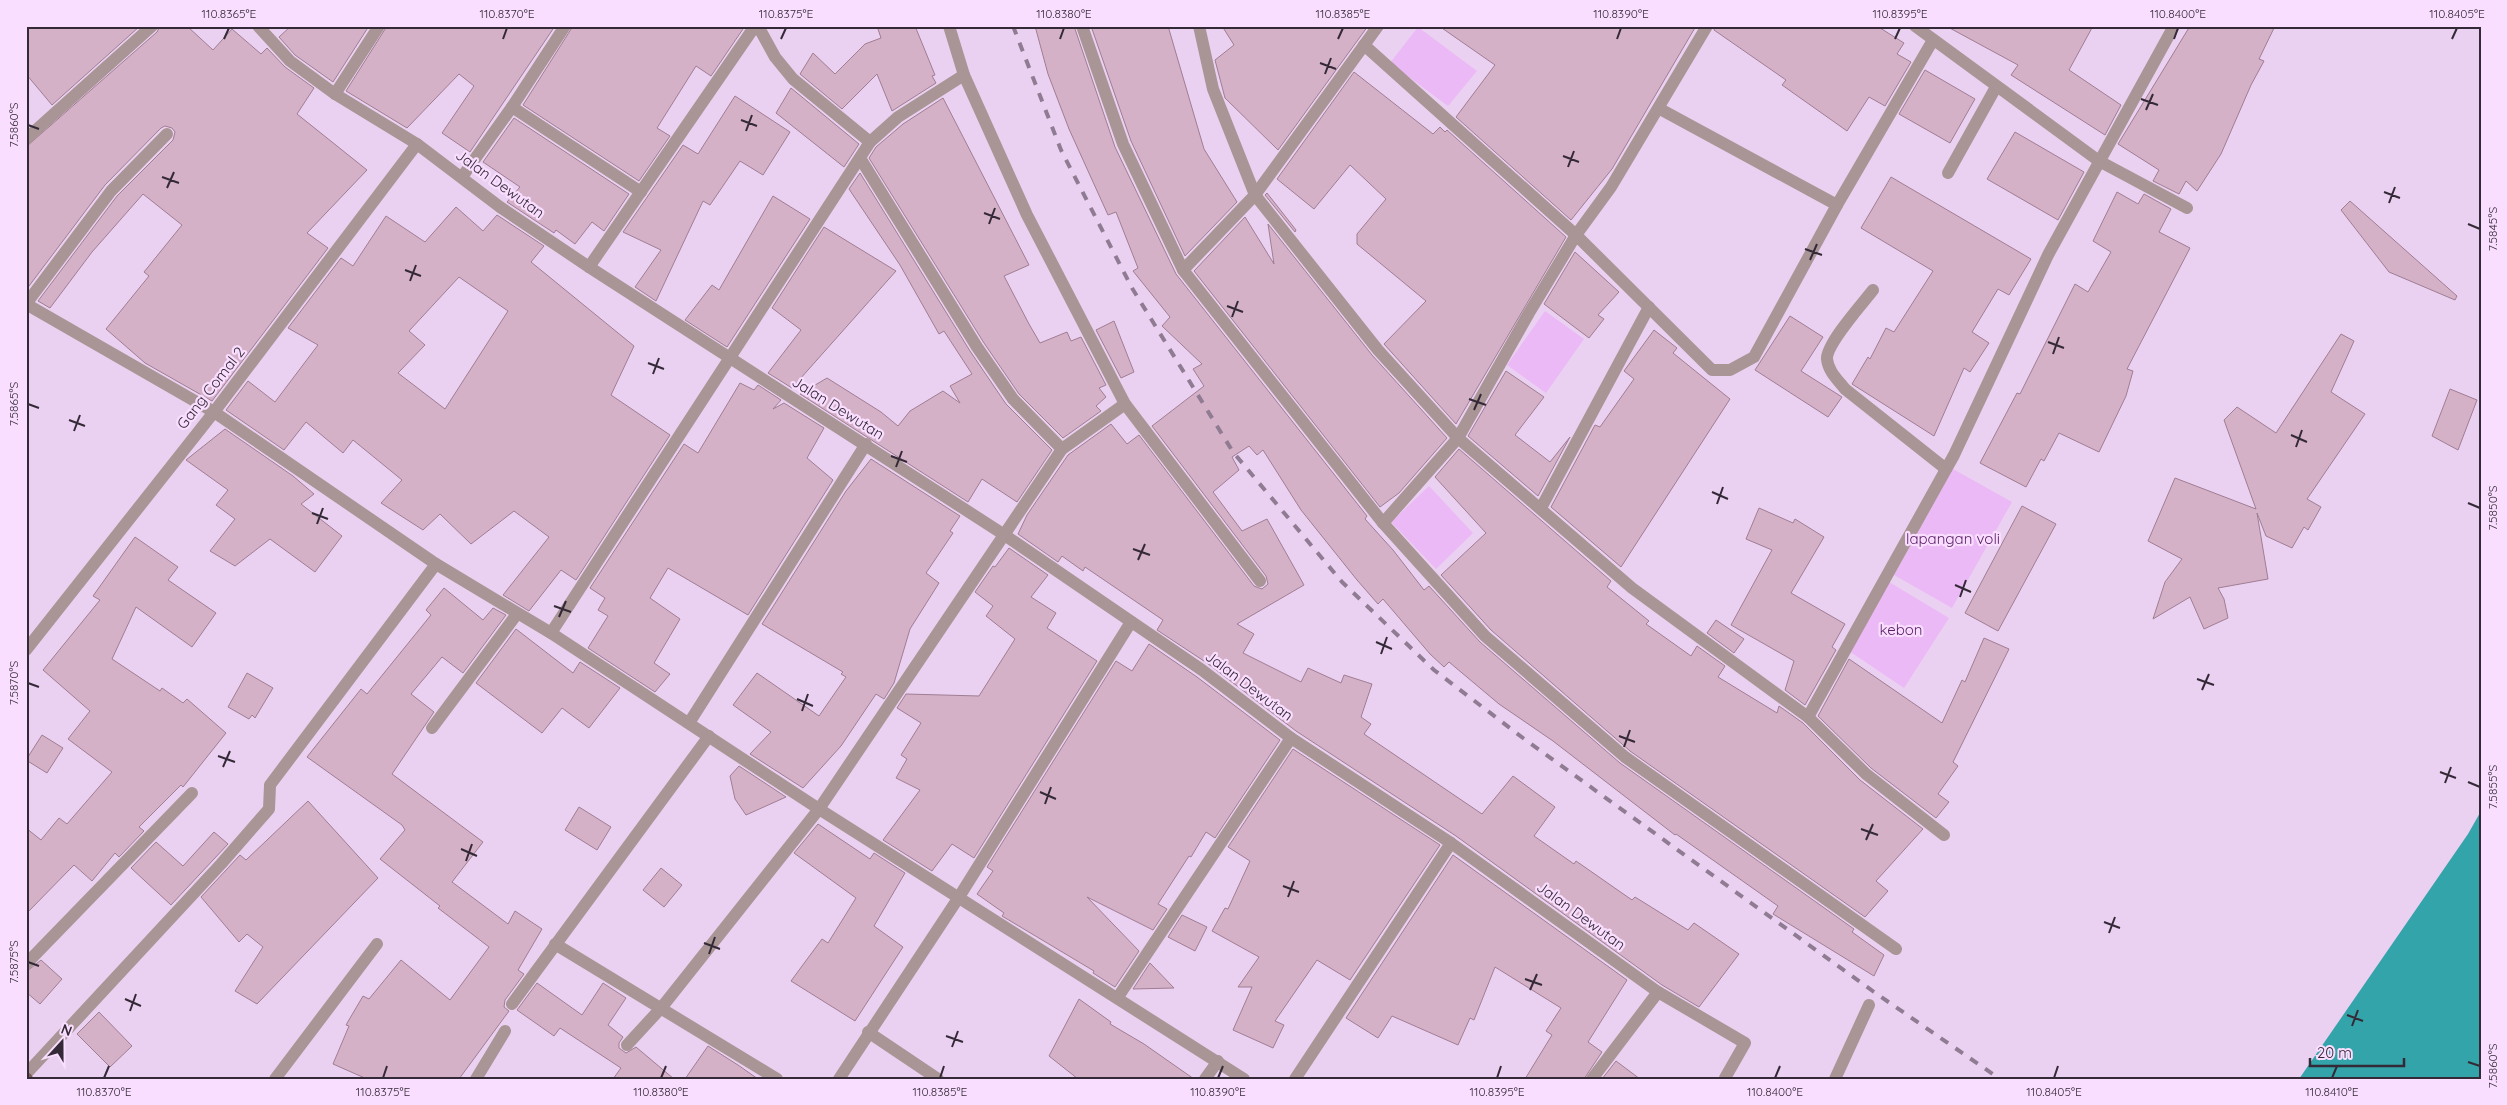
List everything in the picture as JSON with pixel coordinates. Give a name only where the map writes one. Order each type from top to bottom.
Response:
[{"type":"street","points":[[26,139],[152,26]]},
{"type":"street","name":"Jalan Dewutan","points":[[258,26],[290,61],[335,94],[417,144],[500,207],[730,359],[866,444],[1003,534],[1202,670],[1291,738],[1451,843],[1658,992],[1745,1042],[1725,1079]]},
{"type":"street","points":[[335,94],[379,26]]},
{"type":"street","points":[[462,177],[512,107],[565,26]]},
{"type":"street","points":[[589,267],[757,26],[774,57],[794,79],[870,142]]},
{"type":"street","points":[[949,26],[964,74],[1026,215],[1125,404],[1260,581]]},
{"type":"street","points":[[1082,26],[1123,144],[1182,270],[1383,523],[1485,636],[1625,757],[1896,949]]},
{"type":"street","points":[[1199,26],[1213,89],[1255,195],[1378,350],[1458,438],[1542,508],[1632,588],[1808,717],[1866,774],[1944,835]]},
{"type":"street","points":[[1182,270],[1255,195],[1378,26]]},
{"type":"street","points":[[1383,523],[1458,438],[1576,235],[1611,187],[1660,109],[1707,26]]},
{"type":"street","points":[[1915,26],[2099,161],[2187,208]]},
{"type":"street","points":[[1808,717],[1946,470],[2048,255],[2174,26]]},
{"type":"street","points":[[1364,45],[1576,235],[1712,370],[1730,370],[1754,357],[1837,205],[1933,40]]},
{"type":"street","points":[[551,633],[870,142],[898,117],[964,74]]},
{"type":"street","points":[[1948,173],[1996,87]]},
{"type":"street","points":[[512,107],[642,192]]},
{"type":"street","points":[[1660,109],[1837,205]]},
{"type":"street","points":[[167,134],[111,191],[26,304],[214,412],[436,564],[551,633],[819,809],[1118,997],[1244,1079]]},
{"type":"street","name":"Gang Comal 2","points":[[26,650],[214,412],[417,144]]},
{"type":"street","points":[[860,158],[977,347],[1014,399],[1062,449]]},
{"type":"street","points":[[1873,290],[1831,346],[1827,358],[1832,374],[1845,389],[1946,470]]},
{"type":"street","points":[[1542,508],[1649,307]]},
{"type":"street","points":[[627,1045],[662,1007],[819,809],[1062,449],[1125,404]]},
{"type":"street","points":[[689,723],[866,444]]},
{"type":"street","points":[[26,1074],[215,871],[269,809],[270,786],[436,564]]},
{"type":"street","points":[[432,728],[517,614]]},
{"type":"street","points":[[839,1079],[868,1032],[959,896],[1132,622]]},
{"type":"street","points":[[512,1004],[709,736]]},
{"type":"street","points":[[1118,997],[1291,738]]},
{"type":"street","points":[[26,964],[192,793]]},
{"type":"street","points":[[1295,1079],[1451,843]]},
{"type":"street","points":[[275,1079],[377,944]]},
{"type":"street","points":[[555,944],[662,1007],[777,1079]]},
{"type":"street","points":[[1592,1079],[1658,992]]},
{"type":"street","points":[[1835,1079],[1869,1005]]},
{"type":"street","points":[[476,1079],[505,1031]]},
{"type":"street","points":[[868,1032],[938,1079]]},
{"type":"street","points":[[1205,1079],[1218,1061]]},
{"type":"green space","points":[[1418,27],[1477,71],[1448,106],[1390,63]]},
{"type":"green space","points":[[1545,311],[1584,339],[1546,393],[1507,365]]},
{"type":"green space","name":"lapangan voli","points":[[1953,469],[2012,502],[1952,608],[1894,575]]},
{"type":"green space","points":[[1429,486],[1473,533],[1436,569],[1391,522]]},
{"type":"green space","name":"kebon","points":[[1889,582],[1949,618],[1904,688],[1849,651]]},
{"type":"shaded area","points":[[2481,811],[2481,1079],[2299,1079],[2468,834]]},
{"type":"building","points":[[26,26],[140,26],[52,105],[26,74]]},
{"type":"building","points":[[160,26],[187,26],[213,50],[232,29],[261,54],[267,48],[285,67],[314,88],[297,114],[367,170],[307,233],[328,248],[212,401],[145,363],[106,329],[149,276],[144,272],[182,225],[143,194],[92,252],[50,308],[38,301],[117,196],[173,140],[175,132],[172,128],[165,126],[161,128],[105,185],[26,290],[26,147],[157,32]]},
{"type":"building","points":[[291,26],[369,26],[333,82],[295,55],[279,37]]},
{"type":"building","points":[[387,26],[555,26],[470,152],[442,133],[474,86],[459,74],[407,128],[346,91]]},
{"type":"building","points":[[573,26],[745,26],[711,76],[696,66],[657,128],[670,136],[639,181],[523,105]]},
{"type":"building","points":[[877,26],[915,26],[935,75],[932,76],[936,83],[892,111],[877,74],[842,109],[800,74],[813,53],[835,74],[865,44],[881,38]]},
{"type":"building","points":[[1035,26],[1074,26],[1115,147],[1176,274],[1367,516],[1365,519],[1393,550],[1424,590],[1429,586],[1480,642],[1620,763],[1854,929],[1852,932],[1884,955],[1874,976],[1773,914],[1778,906],[1675,835],[1553,741],[1499,704],[1449,662],[1444,667],[1430,654],[1383,599],[1378,604],[1357,580],[1301,510],[1263,450],[1257,455],[1249,446],[1232,457],[1239,470],[1213,492],[1242,531],[1267,519],[1304,585],[1237,624],[1254,634],[1243,653],[1301,682],[1308,668],[1341,683],[1344,675],[1372,684],[1361,717],[1371,724],[1364,734],[1482,814],[1513,776],[1555,807],[1534,836],[1574,864],[1576,861],[1632,900],[1635,897],[1688,930],[1694,923],[1739,954],[1699,1007],[1662,985],[1456,836],[1296,731],[1207,663],[1157,630],[1163,620],[1085,567],[1083,571],[1062,556],[1058,562],[1018,534],[1027,515],[1068,455],[1111,424],[1127,444],[1139,435],[1254,586],[1262,589],[1268,584],[1266,576],[1152,426],[1204,386],[1193,369],[1202,364],[1162,326],[1170,317],[1133,271],[1138,268],[1116,212],[1108,215],[1069,129],[1048,74]]},
{"type":"building","points":[[1091,26],[1168,26],[1204,149],[1237,202],[1185,256],[1131,141]]},
{"type":"building","points":[[1222,26],[1368,26],[1278,150],[1225,98],[1215,60],[1234,45]]},
{"type":"building","points":[[1439,26],[1696,26],[1612,169],[1571,220],[1456,117],[1495,65]]},
{"type":"building","points":[[1715,26],[1877,26],[1904,43],[1897,54],[1911,62],[1885,106],[1869,97],[1847,131],[1782,85],[1786,80],[1714,30]]},
{"type":"building","points":[[1946,26],[2093,26],[2069,70],[2121,105],[2105,135],[2011,75],[2018,65]]},
{"type":"building","points":[[2190,26],[2275,26],[2259,59],[2264,61],[2251,85],[2221,154],[2197,191],[2186,181],[2179,194],[2153,181],[2159,170],[2118,144]]},
{"type":"building","points":[[1925,70],[1975,99],[1950,143],[1899,114]]},
{"type":"building","points":[[1354,72],[1433,134],[1440,127],[1445,132],[1447,130],[1566,237],[1456,424],[1384,344],[1426,301],[1357,244],[1357,234],[1386,199],[1350,165],[1314,209],[1277,179]]},
{"type":"building","points":[[791,88],[859,144],[844,167],[776,113]]},
{"type":"building","points":[[735,96],[790,132],[763,175],[740,161],[710,205],[703,201],[656,301],[635,287],[661,250],[623,232],[683,145],[698,154]]},
{"type":"building","points":[[943,98],[1029,265],[1004,276],[1029,324],[1040,343],[1067,332],[1071,341],[1081,337],[1106,385],[1099,388],[1106,397],[1096,406],[1101,411],[1063,438],[1019,394],[984,343],[869,158],[876,147],[903,124]]},
{"type":"building","points":[[514,118],[629,194],[604,231],[592,222],[575,244],[556,230],[554,233],[507,202],[520,187],[483,162]]},
{"type":"building","points":[[2015,132],[2084,172],[2058,220],[1987,179]]},
{"type":"building","points":[[860,173],[970,351],[1006,404],[1052,450],[1017,502],[982,479],[968,502],[800,394],[827,378],[881,412],[898,426],[910,411],[943,391],[960,403],[950,386],[972,374],[944,331],[939,334],[900,265],[849,189]]},
{"type":"building","points":[[1891,177],[2031,259],[2009,295],[1998,289],[1972,332],[1989,343],[1970,372],[1964,368],[1934,436],[1852,384],[1868,357],[1870,359],[1886,328],[1894,332],[1933,271],[1861,228]]},
{"type":"building","points":[[2117,192],[2138,204],[2144,194],[2171,209],[2159,232],[2190,248],[2127,369],[2133,371],[2126,396],[2099,452],[2059,433],[2044,461],[2041,459],[2026,487],[1980,463],[2017,393],[2020,394],[2075,284],[2088,292],[2111,252],[2093,241]]},
{"type":"building","points":[[1267,193],[1296,230],[1295,232],[1265,195]]},
{"type":"building","points":[[773,196],[810,219],[727,347],[685,320],[712,285],[719,290]]},
{"type":"building","points":[[2350,201],[2457,296],[2455,300],[2389,272],[2341,210]]},
{"type":"building","points":[[456,207],[483,231],[497,215],[544,246],[531,262],[634,346],[611,395],[670,435],[576,580],[561,570],[529,611],[503,595],[549,537],[514,511],[471,544],[440,514],[423,530],[381,503],[402,480],[353,440],[343,453],[306,422],[284,450],[226,410],[248,381],[275,402],[318,345],[288,328],[341,258],[353,266],[386,216],[425,242]],"holes":[[[459,277],[508,311],[445,409],[398,373],[425,345],[409,331]]]},
{"type":"building","points":[[1245,217],[1274,264],[1268,224],[1372,355],[1447,438],[1399,493],[1380,507],[1194,271]]},
{"type":"building","points":[[824,227],[896,271],[792,388],[768,373],[801,330],[772,308]]},
{"type":"building","points":[[1575,252],[1619,292],[1598,315],[1604,319],[1589,338],[1544,304]]},
{"type":"building","points":[[1790,316],[1823,337],[1801,371],[1842,397],[1828,417],[1755,370]]},
{"type":"building","points":[[1114,321],[1134,372],[1121,378],[1096,330]]},
{"type":"building","points":[[1654,330],[1677,348],[1673,353],[1730,399],[1621,567],[1551,507],[1595,425],[1600,427],[1634,379],[1624,371]]},
{"type":"building","points":[[2341,334],[2354,341],[2331,392],[2365,414],[2307,499],[2321,507],[2308,530],[2304,527],[2292,548],[2266,536],[2257,513],[2268,579],[2218,588],[2224,599],[2228,618],[2204,629],[2190,597],[2153,619],[2165,582],[2182,559],[2148,541],[2175,478],[2256,509],[2224,420],[2237,407],[2276,433]]},
{"type":"building","points":[[1506,371],[1544,397],[1515,435],[1550,462],[1570,437],[1538,496],[1468,436]]},
{"type":"building","points":[[740,383],[754,390],[758,385],[781,400],[773,409],[784,403],[824,428],[807,458],[833,480],[748,615],[668,568],[650,598],[680,619],[654,663],[670,674],[655,692],[588,648],[608,616],[598,610],[605,598],[590,588],[684,444],[698,453]]},
{"type":"building","points":[[2450,389],[2477,400],[2458,450],[2432,436]]},
{"type":"building","points":[[225,429],[293,476],[314,494],[301,504],[342,536],[315,572],[270,539],[235,566],[210,551],[235,519],[216,505],[228,490],[186,460]]},
{"type":"building","points":[[1459,449],[1611,581],[1607,587],[1649,621],[1646,624],[1691,656],[1697,646],[1725,666],[1718,677],[1777,713],[1779,706],[1803,723],[1860,780],[1923,829],[1876,881],[1888,891],[1865,917],[1630,751],[1491,630],[1441,575],[1486,533],[1435,477]]},
{"type":"building","points":[[871,459],[960,516],[950,531],[953,533],[926,573],[939,583],[910,629],[894,683],[884,699],[876,694],[841,746],[803,788],[750,754],[771,732],[733,705],[757,673],[819,716],[846,677],[841,674],[843,672],[762,624],[846,491]]},
{"type":"building","points":[[2022,506],[2056,524],[1998,631],[1965,613]]},
{"type":"building","points":[[1759,508],[1793,523],[1795,519],[1824,537],[1791,593],[1845,624],[1832,647],[1836,650],[1805,705],[1785,690],[1794,661],[1731,625],[1772,550],[1746,539]]},
{"type":"building","points":[[135,537],[178,567],[168,580],[216,613],[192,647],[136,607],[112,659],[160,691],[162,688],[183,703],[187,699],[226,733],[183,787],[181,785],[139,827],[144,831],[119,857],[115,853],[92,881],[74,865],[26,914],[26,828],[41,840],[59,818],[67,824],[112,772],[68,739],[90,711],[43,670],[100,600],[93,596]]},
{"type":"building","points":[[1009,548],[1048,575],[1031,597],[1056,613],[1047,628],[1097,661],[974,858],[952,844],[932,871],[883,840],[920,790],[896,778],[907,759],[901,755],[921,723],[897,708],[906,694],[979,696],[1015,639],[986,616],[993,606],[975,592],[993,566],[995,567]]},
{"type":"building","points":[[444,588],[483,620],[493,608],[506,615],[463,673],[442,657],[411,694],[434,712],[392,774],[483,842],[452,882],[508,924],[515,911],[542,929],[518,970],[524,974],[505,1000],[504,1007],[509,1011],[459,1079],[367,1079],[333,1064],[349,1026],[346,1025],[363,996],[369,999],[401,960],[450,1000],[489,947],[438,908],[440,906],[380,859],[405,830],[402,825],[307,757],[361,689],[367,694],[431,615],[426,610]]},
{"type":"building","points":[[1716,620],[1744,639],[1734,653],[1707,633]]},
{"type":"building","points":[[516,629],[573,673],[580,662],[620,688],[589,728],[562,708],[542,733],[476,683]]},
{"type":"building","points":[[1984,638],[2009,649],[1953,762],[1958,766],[1938,794],[1949,802],[1936,818],[1871,768],[1818,716],[1849,659],[1942,723],[1962,680],[1965,682]]},
{"type":"building","points":[[1149,644],[1197,677],[1280,740],[1215,838],[1206,832],[1191,857],[1189,856],[1158,904],[1167,909],[1153,930],[1087,897],[1139,951],[1115,987],[1093,973],[1094,971],[1002,916],[1004,913],[977,894],[993,871],[987,867],[1116,661],[1132,671]]},
{"type":"building","points":[[247,673],[273,688],[255,718],[252,715],[249,719],[228,707]]},
{"type":"building","points":[[42,735],[63,748],[47,773],[26,760]]},
{"type":"building","points":[[1293,749],[1440,845],[1350,980],[1317,960],[1275,1021],[1284,1025],[1273,1048],[1233,1030],[1252,987],[1238,987],[1259,957],[1212,931],[1225,908],[1228,909],[1250,861],[1228,847]]},
{"type":"building","points":[[739,766],[786,797],[746,815],[735,799],[730,776]]},
{"type":"building","points":[[308,801],[378,878],[257,1004],[235,991],[263,947],[247,934],[239,942],[201,897],[240,855],[246,860]]},
{"type":"building","points":[[579,807],[611,827],[597,850],[565,830]]},
{"type":"building","points":[[818,824],[870,859],[874,853],[905,873],[874,926],[903,947],[855,1021],[791,981],[822,939],[828,943],[856,898],[794,853]]},
{"type":"building","points":[[214,832],[228,844],[171,905],[131,868],[156,842],[183,866]]},
{"type":"building","points":[[1453,855],[1627,980],[1588,1042],[1602,1052],[1584,1079],[1525,1079],[1552,1035],[1546,1031],[1561,1008],[1495,967],[1474,1020],[1470,1018],[1458,1045],[1392,1016],[1378,1038],[1346,1018]]},
{"type":"building","points":[[661,868],[682,885],[664,907],[643,890]]},
{"type":"building","points":[[1182,915],[1207,927],[1195,951],[1168,937]]},
{"type":"building","points":[[41,960],[62,979],[40,1004],[26,992],[26,972]]},
{"type":"building","points":[[1150,963],[1174,988],[1133,989]]},
{"type":"building","points":[[537,983],[582,1015],[603,983],[626,998],[608,1025],[623,1037],[619,1043],[619,1048],[626,1053],[636,1047],[674,1079],[613,1079],[621,1068],[560,1028],[554,1036],[517,1010]]},
{"type":"building","points":[[1079,999],[1111,1022],[1110,1024],[1144,1044],[1194,1079],[1078,1079],[1049,1056]]},
{"type":"building","points":[[99,1012],[132,1046],[110,1067],[77,1034]]},
{"type":"building","points":[[708,1046],[738,1065],[758,1079],[685,1079]]},
{"type":"building","points":[[1616,1061],[1640,1079],[1602,1079]]},
{"type":"railway","points":[[1013,26],[1061,150],[1132,288],[1233,452],[1342,582],[1434,670],[1523,738],[1874,992],[2000,1079]]}]
